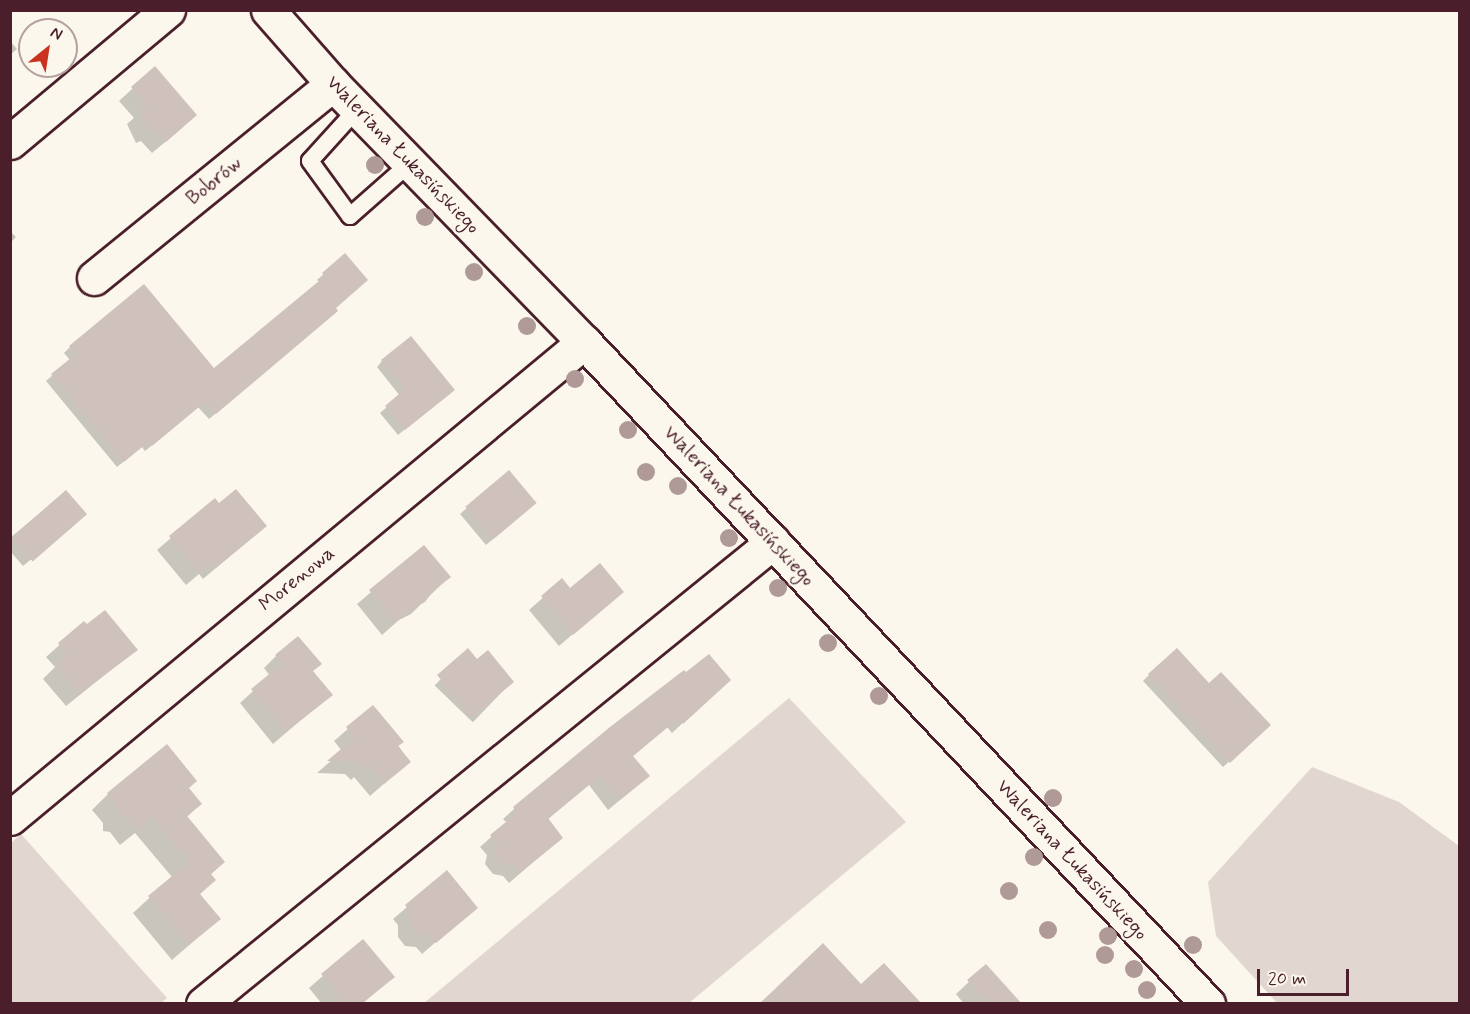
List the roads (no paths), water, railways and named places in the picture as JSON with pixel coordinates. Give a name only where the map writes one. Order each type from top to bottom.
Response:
[{"type":"street","points":[[10,142],[168,10]]},
{"type":"street","name":"Waleriana Łukasińskiego","points":[[268,10],[333,84],[584,342],[1208,1004]]},
{"type":"street","name":"Bobrów","points":[[94,278],[333,84]]},
{"type":"street","name":"Morenowa","points":[[10,818],[584,342]]},
{"type":"street","points":[[203,1004],[773,542]]},
{"type":"lane","points":[[357,109],[310,161],[350,216],[409,164]]}]
